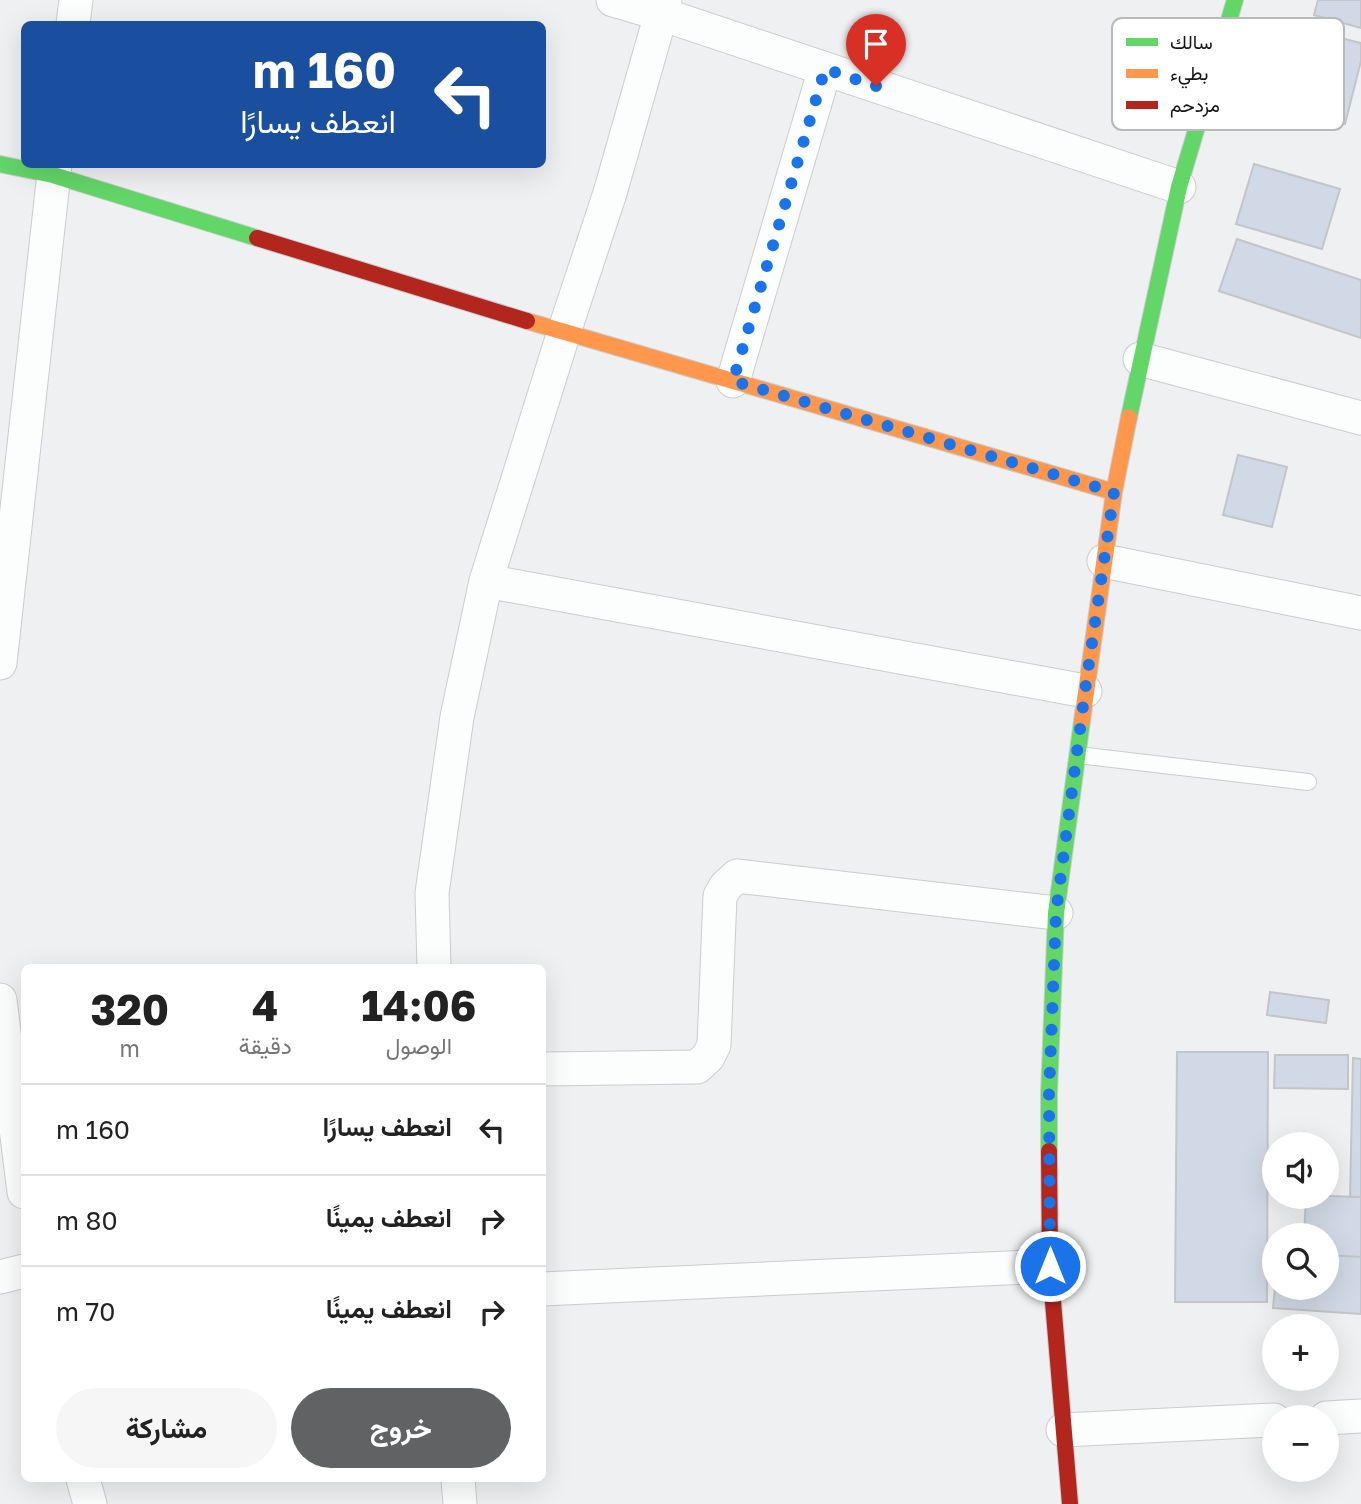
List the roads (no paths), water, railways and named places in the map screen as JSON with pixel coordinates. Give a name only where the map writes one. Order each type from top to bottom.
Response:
[{"type":"street","points":[[73,21],[76,0]]},
{"type":"street","points":[[612,0],[663,7],[825,69],[1179,187]]},
{"type":"street","points":[[1231,18],[1236,0]]},
{"type":"street","points":[[433,964],[432,893],[457,717],[486,581],[610,192],[663,7]]},
{"type":"street","points":[[733,381],[825,69]]},
{"type":"street","points":[[1070,1504],[1050,1266],[1049,1094],[1056,913],[1114,492],[1140,359],[1179,187],[1196,130]]},
{"type":"street","points":[[0,164],[21,166]]},
{"type":"street","points":[[36,168],[54,170],[564,332],[1114,492]]},
{"type":"street","points":[[0,663],[54,170]]},
{"type":"street","points":[[1140,359],[1361,418]]},
{"type":"street","points":[[1104,561],[1361,613]]},
{"type":"street","points":[[486,581],[1085,691]]},
{"type":"street","points":[[546,1069],[697,1066],[708,1058],[714,1045],[720,896],[737,876],[1056,913]]},
{"type":"street","points":[[0,1000],[21,1168]]},
{"type":"street","points":[[546,1289],[1050,1266]]},
{"type":"street","points":[[0,1277],[21,1272]]},
{"type":"street","points":[[1339,1417],[1361,1416]]},
{"type":"street","points":[[1063,1430],[1262,1421]]},
{"type":"street","points":[[84,1482],[90,1504]]},
{"type":"street","points":[[458,1482],[460,1504]]},
{"type":"lane","points":[[1077,755],[1308,782]]}]
